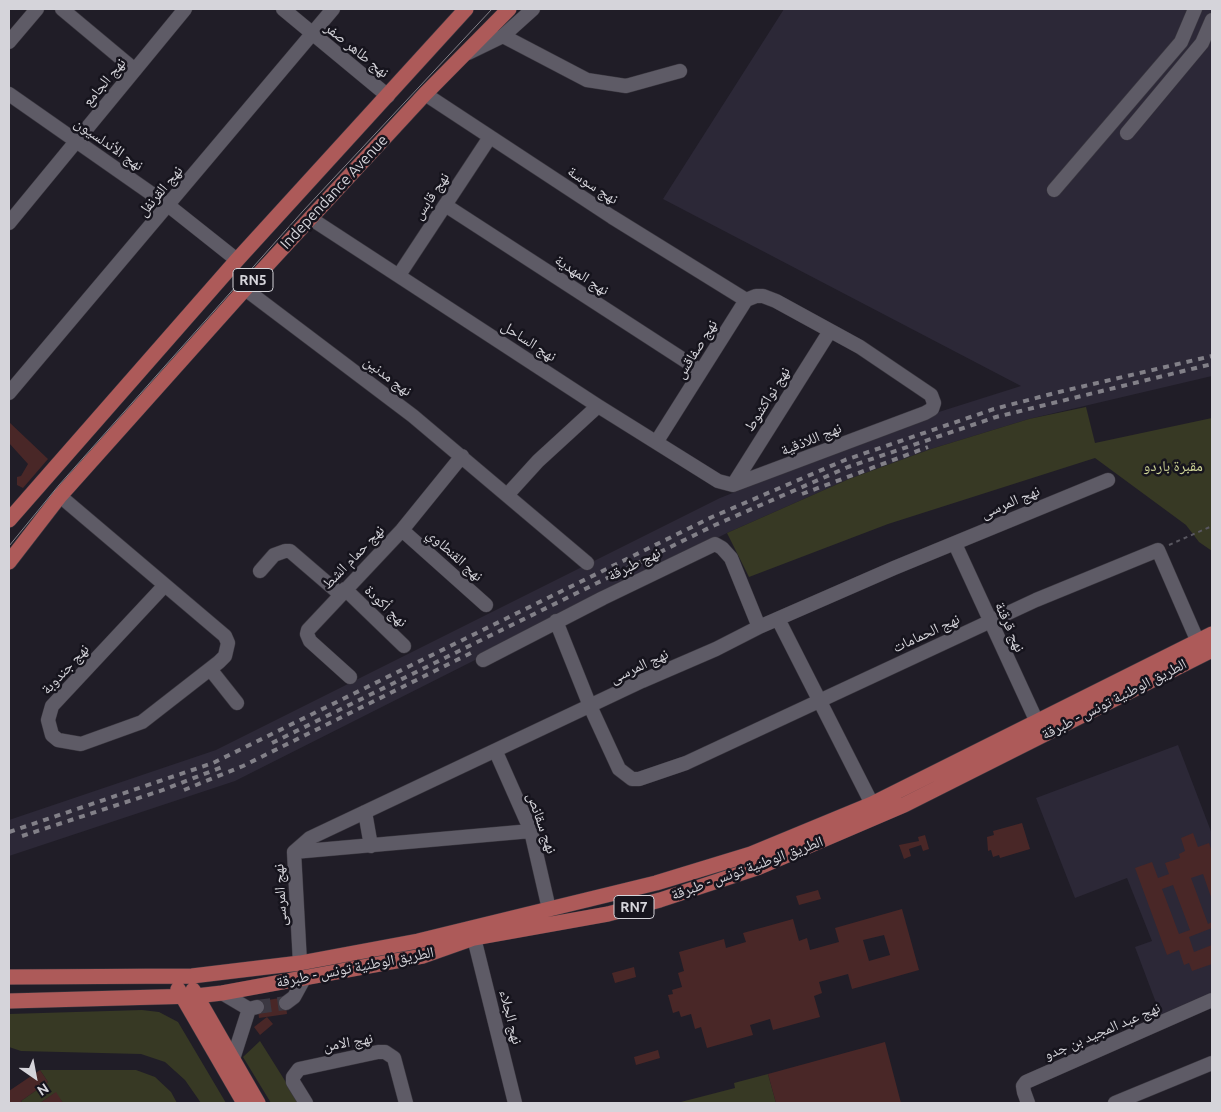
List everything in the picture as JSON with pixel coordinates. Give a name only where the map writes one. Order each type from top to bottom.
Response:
[{"type":"main road","name":"Independance Avenue","points":[[9,520],[237,260],[466,9]]},
{"type":"main road","name":"Independance Avenue","points":[[9,562],[60,496],[245,289],[425,94],[509,9]]},
{"type":"main road","name":"الطريق الوطنية تونس - طبرقة","points":[[9,1001],[189,997],[222,993],[302,970],[633,889],[727,862],[872,804],[1212,634]]},
{"type":"main road","name":"الطريق الوطنية تونس - طبرقة","points":[[9,977],[192,976],[302,970],[422,956],[474,938],[608,914],[660,900],[757,868],[904,805],[1212,650]]},
{"type":"main road","points":[[175,976],[233,1059],[258,1103]]},
{"type":"main road","points":[[192,976],[189,997],[244,1103]]},
{"type":"main road","points":[[34,977],[34,1001]]},
{"type":"street","points":[[9,42],[38,9]]},
{"type":"street","points":[[62,9],[135,70]]},
{"type":"street","name":"نهج طاهر صفر","points":[[283,9],[388,96]]},
{"type":"street","name":"نهج القرنفل","points":[[9,393],[169,206],[333,9]]},
{"type":"street","points":[[463,55],[503,36],[533,9]]},
{"type":"street","points":[[1054,190],[1181,42],[1195,9]]},
{"type":"street","name":"نهج الجامع","points":[[9,223],[135,70],[178,11]]},
{"type":"street","points":[[1127,133],[1202,43],[1212,20]]},
{"type":"street","points":[[503,36],[587,80],[626,86],[680,71]]},
{"type":"street","name":"نهج الأندلسيون","points":[[9,94],[169,206],[237,260]]},
{"type":"street","name":"نهج سوسة","points":[[425,94],[746,300]]},
{"type":"street","name":"نهج قابس","points":[[400,275],[490,137]]},
{"type":"street","name":"نهج المهدية","points":[[445,206],[701,371]]},
{"type":"street","name":"نهج الساحل","points":[[310,218],[598,406],[657,441],[718,481],[733,485]]},
{"type":"street","name":"نهج مدنين","points":[[245,289],[413,416],[508,494],[587,563]]},
{"type":"street","points":[[746,300],[756,296],[764,296],[830,331]]},
{"type":"street","name":"نهج صفاقس","points":[[657,441],[746,300]]},
{"type":"street","name":"نهج اللاذقية","points":[[733,485],[932,409],[934,403],[931,396],[876,357],[830,331]]},
{"type":"street","name":"نهج نواكشوط","points":[[733,485],[830,331]]},
{"type":"street","points":[[508,494],[538,461],[598,406]]},
{"type":"street","name":"نهج حمام الشط","points":[[350,677],[313,644],[307,634],[310,627],[402,530],[462,456]]},
{"type":"street","name":"نهج المرسى","points":[[302,970],[294,852],[310,838],[836,592],[1108,480]]},
{"type":"street","name":"نهج جندوبة","points":[[60,496],[226,636],[228,643],[225,656],[154,713],[130,728],[81,744],[64,743],[52,735],[48,720],[52,706],[165,585]]},
{"type":"street","name":"نهج القنطاوي","points":[[402,530],[486,605]]},
{"type":"street","name":"نهج طبرقة","points":[[483,660],[715,544],[722,548],[731,558],[759,627]]},
{"type":"street","name":"نهج قرقنة","points":[[955,544],[1037,722]]},
{"type":"street","points":[[1158,550],[1198,642]]},
{"type":"street","name":"نهج الحمامات","points":[[590,706],[619,769],[632,778],[652,775],[686,763],[1036,600],[1158,550]]},
{"type":"street","name":"نهج أكودة","points":[[260,571],[274,555],[290,551],[343,591],[404,646]]},
{"type":"street","points":[[778,619],[872,804]]},
{"type":"street","points":[[556,622],[590,706]]},
{"type":"street","points":[[210,669],[237,704]]},
{"type":"street","name":"نهج سقانص","points":[[496,752],[530,831],[549,909]]},
{"type":"street","points":[[365,812],[371,846]]},
{"type":"street","points":[[294,852],[530,831]]},
{"type":"street","name":"نهج الجلاء","points":[[474,938],[515,1103]]},
{"type":"street","points":[[286,1003],[294,997],[302,970]]},
{"type":"street","points":[[222,993],[253,1008],[233,1059]]},
{"type":"street","name":"نهج عبد المجيد بن جدو","points":[[1028,1103],[1023,1086],[1026,1082],[1212,1000]]},
{"type":"street","name":"نهج الامن","points":[[306,1103],[294,1082],[293,1077],[299,1069],[378,1052],[385,1052],[394,1058],[406,1103]]},
{"type":"street","points":[[1115,1103],[1212,1063]]},
{"type":"path","points":[[1158,550],[1212,526]]},
{"type":"shaded area","points":[[784,9],[1212,9],[1212,376],[1029,419],[931,449],[849,479],[727,533],[235,781],[9,856],[9,820],[216,750],[720,498],[923,417],[1021,386],[663,199]]},
{"type":"shaded area","points":[[1178,745],[1212,834],[1212,994],[1161,1016],[1135,947],[1152,941],[1127,878],[1075,898],[1036,798]]},
{"type":"green space","name":"مقبرة باردو","points":[[1086,407],[1095,443],[1212,418],[1212,551],[1199,542],[1186,525],[1095,458],[888,524],[749,577],[727,533],[849,479],[931,449],[1029,419]]},
{"type":"green space","points":[[142,1010],[159,1012],[178,1022],[226,1103],[201,1103],[185,1080],[165,1062],[141,1054],[21,1051],[9,1047],[9,1014]]},
{"type":"green space","points":[[260,1041],[299,1103],[271,1103],[243,1057]]},
{"type":"green space","points":[[40,1070],[136,1070],[155,1077],[171,1092],[177,1103],[63,1103],[55,1093],[40,1103],[23,1103],[21,1101],[48,1082]]},
{"type":"green space","points":[[768,1074],[776,1103],[677,1103],[735,1088],[734,1083]]},
{"type":"building","points":[[9,422],[48,459],[23,488],[17,485],[17,477],[21,476],[28,464],[9,443]]},
{"type":"building","points":[[1022,823],[1030,849],[1000,858],[999,855],[993,857],[991,850],[988,851],[987,837],[994,835],[993,831]]},
{"type":"building","points":[[1193,833],[1198,847],[1209,843],[1212,852],[1212,900],[1203,874],[1191,878],[1208,924],[1212,922],[1212,928],[1189,937],[1194,952],[1212,945],[1212,964],[1192,971],[1189,963],[1184,965],[1179,950],[1167,955],[1135,868],[1152,862],[1158,878],[1169,874],[1165,863],[1180,858],[1179,854],[1185,851],[1181,838]],"holes":[[[1173,885],[1190,930],[1179,934],[1162,889]]]},
{"type":"building","points":[[925,835],[929,849],[923,851],[921,845],[909,849],[911,856],[904,859],[899,845],[919,841],[918,837]]},
{"type":"building","points":[[818,890],[821,899],[799,905],[796,896]]},
{"type":"building","points":[[902,909],[919,970],[852,989],[848,974],[819,982],[822,993],[814,996],[820,1017],[773,1030],[770,1019],[750,1025],[753,1035],[707,1048],[701,1027],[695,1029],[691,1014],[681,1017],[679,1011],[673,1013],[668,995],[673,994],[672,990],[682,987],[678,973],[684,971],[679,952],[724,939],[726,948],[746,942],[743,933],[793,919],[799,941],[807,938],[810,950],[839,942],[835,928]],"holes":[[[884,935],[890,955],[869,961],[863,940]]]},
{"type":"building","points":[[634,967],[636,977],[615,983],[612,973]]},
{"type":"building","points":[[285,997],[287,1014],[259,1018],[257,1002]]},
{"type":"building","points":[[267,1017],[273,1024],[260,1035],[254,1027]]},
{"type":"building","points":[[885,1042],[901,1103],[776,1103],[768,1074]]},
{"type":"building","points":[[658,1050],[660,1058],[636,1065],[634,1057]]},
{"type":"building","points":[[40,1070],[48,1082],[21,1101],[23,1103],[9,1103],[9,1091]]},
{"type":"building","points":[[56,1092],[63,1103],[40,1103]]},
{"type":"tunnel","points":[[257,1007],[286,1003]]},
{"type":"tram line","points":[[9,546],[59,485],[303,211],[492,9]]},
{"type":"railway","points":[[9,832],[213,763],[712,517],[845,460],[994,409],[1212,356]]},
{"type":"railway","points":[[272,743],[715,525],[848,467],[996,417],[1212,364]]},
{"type":"railway","points":[[802,494],[928,447]]},
{"type":"railway","points":[[184,790],[243,766],[475,651]]},
{"type":"railway","points":[[22,836],[160,791],[225,766]]}]
